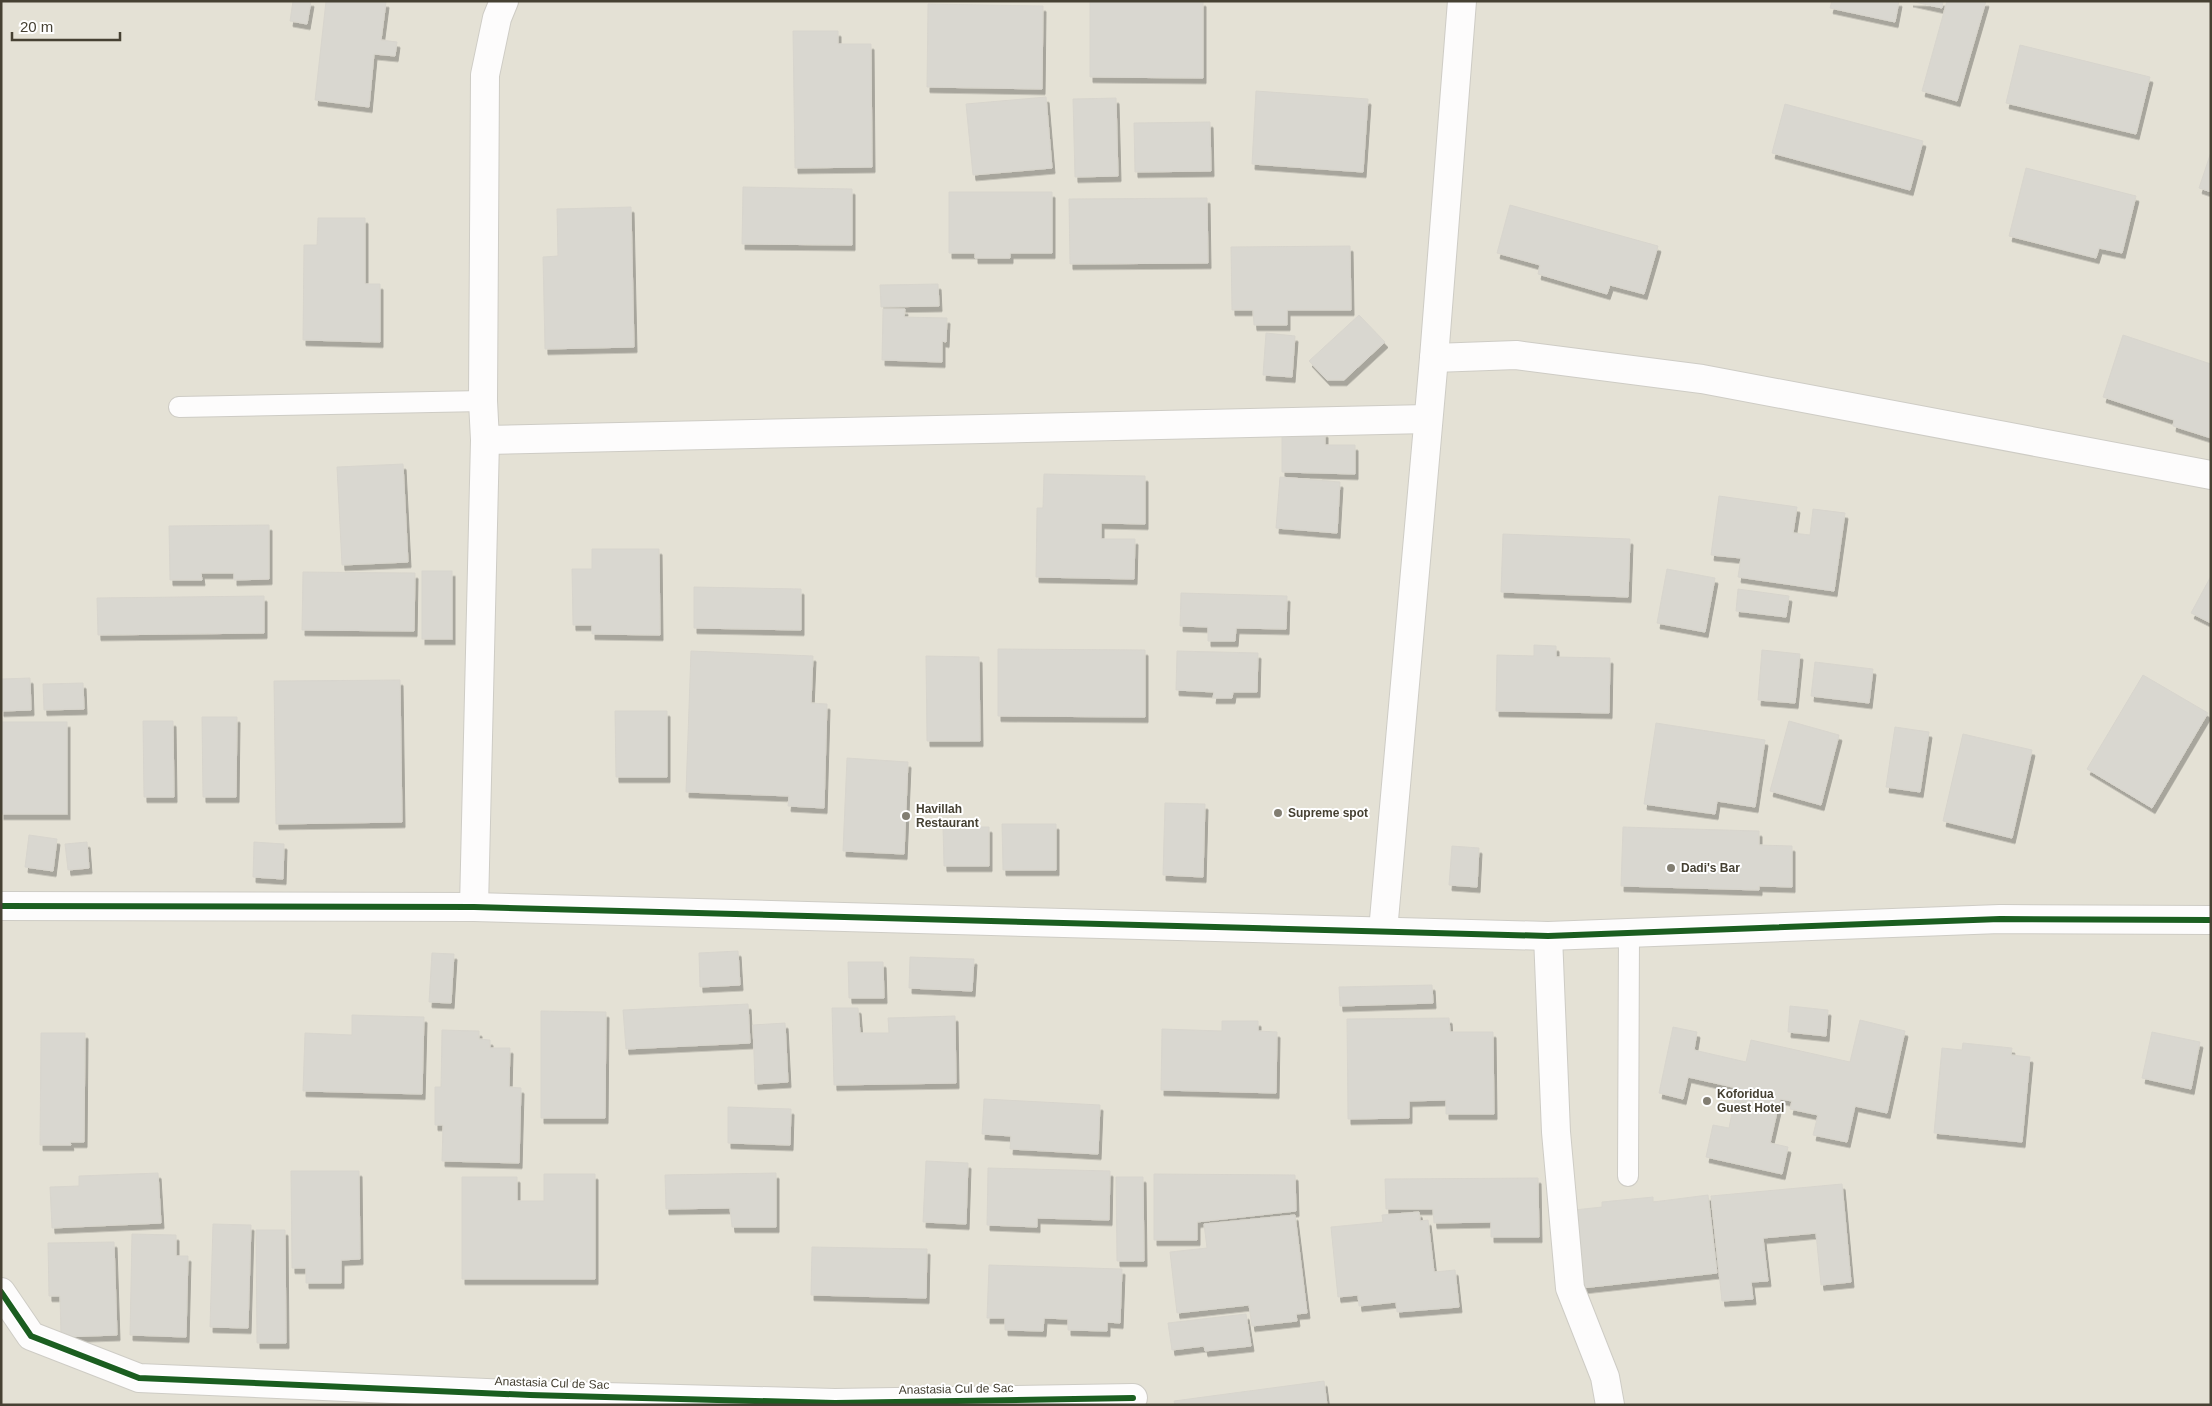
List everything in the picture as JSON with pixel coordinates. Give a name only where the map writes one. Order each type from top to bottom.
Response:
[{"type":"street","points":[[474,908],[485,440],[483,401],[485,75],[497,18],[504,1]]},
{"type":"street","points":[[1383,931],[1434,358],[1462,1]]},
{"type":"street","points":[[1434,358],[1516,355],[1692,378],[2211,475]]},
{"type":"street","points":[[485,440],[1428,419]]},
{"type":"street","points":[[1,906],[474,908],[1548,936],[2000,919],[2211,920]]},
{"type":"street","points":[[1548,936],[1556,1132],[1570,1288],[1605,1377],[1610,1405]]},
{"type":"street","name":"Anastasia Cul de Sac","points":[[1,1292],[31,1336],[139,1378],[530,1395],[836,1403],[1133,1398]]},
{"type":"lane","points":[[178,407],[483,401]]},
{"type":"lane","points":[[1628,933],[1628,1176]]},
{"type":"shaded area","points":[[1,1],[2211,1],[2211,1405],[1,1405]]},
{"type":"building","points":[[293,1],[311,1],[307,24],[290,21]]},
{"type":"building","points":[[326,1],[386,2],[381,40],[397,42],[395,56],[374,54],[369,107],[315,100]]},
{"type":"building","points":[[1090,1],[1203,1],[1203,78],[1090,77]]},
{"type":"building","points":[[1832,1],[1899,1],[1895,22],[1830,8]]},
{"type":"building","points":[[1910,1],[1943,1],[1942,8]]},
{"type":"building","points":[[1947,1],[1986,1],[1957,101],[1922,91]]},
{"type":"building","points":[[928,4],[1043,6],[1042,89],[927,87]]},
{"type":"building","points":[[793,31],[838,31],[838,44],[871,44],[872,167],[795,168]]},
{"type":"building","points":[[2020,45],[2150,77],[2136,134],[2006,103]]},
{"type":"building","points":[[1256,91],[1368,99],[1363,172],[1252,164]]},
{"type":"building","points":[[1046,97],[1052,168],[973,175],[966,104]]},
{"type":"building","points":[[1116,98],[1118,176],[1075,177],[1073,99]]},
{"type":"building","points":[[1785,104],[1923,141],[1910,190],[1772,153]]},
{"type":"building","points":[[1210,122],[1211,171],[1135,172],[1134,123]]},
{"type":"building","points":[[2211,152],[2211,192],[2199,188]]},
{"type":"building","points":[[2026,168],[2136,196],[2122,253],[2099,248],[2096,258],[2009,236]]},
{"type":"building","points":[[743,187],[852,189],[852,245],[742,244]]},
{"type":"building","points":[[949,192],[1052,192],[1052,253],[1010,253],[1010,258],[975,258],[975,253],[949,253]]},
{"type":"building","points":[[1207,198],[1208,263],[1070,264],[1069,199]]},
{"type":"building","points":[[1510,205],[1658,246],[1644,294],[1610,285],[1607,294],[1538,274],[1540,265],[1497,253]]},
{"type":"building","points":[[631,207],[634,347],[545,349],[543,257],[558,256],[557,209]]},
{"type":"building","points":[[318,218],[365,218],[365,284],[380,284],[380,342],[303,340],[304,245],[317,245]]},
{"type":"building","points":[[1350,246],[1351,310],[1287,310],[1287,325],[1254,325],[1253,310],[1232,310],[1231,247]]},
{"type":"building","points":[[938,284],[939,306],[881,307],[880,285]]},
{"type":"building","points":[[883,309],[905,309],[904,317],[947,318],[946,342],[942,341],[942,362],[882,360]]},
{"type":"building","points":[[1359,315],[1385,342],[1344,380],[1327,380],[1309,361]]},
{"type":"building","points":[[1266,333],[1295,336],[1292,377],[1263,375]]},
{"type":"building","points":[[2123,335],[2211,364],[2211,438],[2173,426],[2174,420],[2103,397]]},
{"type":"building","points":[[1282,432],[1325,432],[1325,445],[1355,445],[1355,474],[1282,472]]},
{"type":"building","points":[[403,464],[408,562],[342,565],[337,467]]},
{"type":"building","points":[[1044,474],[1145,476],[1145,524],[1101,523],[1101,539],[1135,539],[1134,579],[1036,577],[1037,508],[1043,508]]},
{"type":"building","points":[[1280,477],[1340,482],[1337,533],[1276,528]]},
{"type":"building","points":[[1719,496],[1797,507],[1793,533],[1810,535],[1813,509],[1845,513],[1834,591],[1738,577],[1741,558],[1711,555]]},
{"type":"building","points":[[269,525],[269,579],[234,580],[234,573],[201,573],[202,580],[170,580],[169,526]]},
{"type":"building","points":[[1503,534],[1630,539],[1628,597],[1501,592]]},
{"type":"building","points":[[592,549],[659,549],[660,635],[592,634],[592,625],[573,625],[572,569],[592,569]]},
{"type":"building","points":[[1667,569],[1715,578],[1705,632],[1657,623]]},
{"type":"building","points":[[422,571],[452,571],[452,639],[422,639]]},
{"type":"building","points":[[303,572],[415,573],[414,631],[302,630]]},
{"type":"building","points":[[2211,576],[2211,623],[2191,613]]},
{"type":"building","points":[[694,587],[801,589],[801,630],[694,628]]},
{"type":"building","points":[[1738,589],[1789,596],[1786,617],[1736,611]]},
{"type":"building","points":[[1181,593],[1287,596],[1286,629],[1236,628],[1235,641],[1208,641],[1208,627],[1180,626]]},
{"type":"building","points":[[264,596],[264,633],[98,635],[97,598]]},
{"type":"building","points":[[1534,645],[1556,646],[1556,657],[1610,658],[1609,713],[1496,711],[1497,655],[1534,656]]},
{"type":"building","points":[[998,649],[1145,650],[1145,717],[998,716]]},
{"type":"building","points":[[1762,650],[1800,654],[1795,703],[1758,700]]},
{"type":"building","points":[[691,651],[813,656],[811,703],[827,704],[824,808],[788,806],[789,796],[686,792]]},
{"type":"building","points":[[1177,651],[1258,653],[1257,692],[1233,692],[1232,698],[1213,698],[1214,692],[1176,690]]},
{"type":"building","points":[[926,656],[979,657],[980,741],[927,741]]},
{"type":"building","points":[[1815,662],[1873,669],[1869,703],[1811,696]]},
{"type":"building","points":[[2143,675],[2208,713],[2152,808],[2087,769]]},
{"type":"building","points":[[30,678],[31,710],[1,711],[1,679]]},
{"type":"building","points":[[400,680],[402,822],[276,824],[274,681]]},
{"type":"building","points":[[83,683],[84,709],[44,710],[43,684]]},
{"type":"building","points":[[615,711],[667,711],[667,777],[616,777]]},
{"type":"building","points":[[202,717],[237,717],[236,797],[203,797]]},
{"type":"building","points":[[143,721],[173,721],[174,797],[144,797]]},
{"type":"building","points":[[1789,721],[1839,735],[1821,805],[1770,791]]},
{"type":"building","points":[[1,722],[67,722],[67,814],[1,814]]},
{"type":"building","points":[[1656,723],[1765,740],[1755,807],[1717,801],[1715,814],[1644,804]]},
{"type":"building","points":[[1895,727],[1929,732],[1920,792],[1886,787]]},
{"type":"building","points":[[1963,734],[2032,750],[2012,838],[1943,821]]},
{"type":"building","points":[[847,758],[908,762],[904,854],[843,851]]},
{"type":"building","points":[[1165,803],[1205,804],[1203,877],[1163,875]]},
{"type":"building","points":[[1002,824],[1056,824],[1056,870],[1003,870]]},
{"type":"building","points":[[943,827],[989,827],[989,866],[944,866]]},
{"type":"building","points":[[1623,827],[1759,831],[1759,845],[1792,846],[1792,887],[1759,886],[1759,890],[1621,886]]},
{"type":"building","points":[[29,835],[57,839],[53,871],[25,867]]},
{"type":"building","points":[[87,842],[89,868],[68,870],[65,844]]},
{"type":"building","points":[[254,842],[284,844],[283,879],[253,877]]},
{"type":"building","points":[[1452,846],[1479,848],[1477,887],[1449,885]]},
{"type":"building","points":[[738,951],[740,985],[700,987],[699,953]]},
{"type":"building","points":[[432,953],[454,954],[451,1003],[429,1002]]},
{"type":"building","points":[[910,957],[974,959],[972,991],[909,988]]},
{"type":"building","points":[[848,962],[883,962],[884,998],[849,998]]},
{"type":"building","points":[[1432,985],[1433,1003],[1340,1006],[1339,987]]},
{"type":"building","points":[[748,1004],[750,1043],[626,1049],[623,1010]]},
{"type":"building","points":[[1790,1006],[1828,1010],[1826,1036],[1788,1032]]},
{"type":"building","points":[[832,1008],[858,1008],[860,1033],[889,1033],[888,1018],[955,1016],[956,1083],[834,1085]]},
{"type":"building","points":[[541,1011],[606,1012],[605,1118],[541,1118]]},
{"type":"building","points":[[352,1015],[424,1017],[422,1094],[303,1091],[305,1033],[352,1035]]},
{"type":"building","points":[[1449,1018],[1450,1032],[1493,1032],[1494,1114],[1446,1114],[1446,1100],[1409,1101],[1409,1118],[1348,1119],[1347,1019]]},
{"type":"building","points":[[1860,1020],[1905,1031],[1887,1113],[1855,1106],[1847,1142],[1813,1135],[1818,1115],[1790,1109],[1792,1101],[1780,1099],[1770,1143],[1788,1147],[1782,1174],[1706,1157],[1713,1125],[1729,1128],[1737,1088],[1688,1077],[1683,1099],[1659,1093],[1673,1027],[1697,1032],[1694,1050],[1746,1062],[1751,1040],[1850,1062]]},
{"type":"building","points":[[1222,1021],[1258,1021],[1258,1031],[1277,1032],[1276,1093],[1161,1090],[1162,1029],[1222,1031]]},
{"type":"building","points":[[785,1023],[788,1082],[755,1084],[753,1025]]},
{"type":"building","points":[[442,1030],[479,1031],[479,1039],[490,1040],[490,1048],[510,1048],[509,1087],[521,1088],[519,1163],[442,1161],[443,1125],[435,1125],[435,1087],[441,1087]]},
{"type":"building","points":[[2152,1032],[2200,1042],[2191,1089],[2142,1078]]},
{"type":"building","points":[[41,1033],[85,1033],[84,1142],[70,1142],[71,1145],[40,1145]]},
{"type":"building","points":[[1963,1043],[2012,1048],[2011,1055],[2030,1057],[2022,1142],[1934,1133],[1942,1048],[1962,1050]]},
{"type":"building","points":[[984,1099],[1100,1105],[1098,1154],[1010,1149],[1011,1136],[982,1134]]},
{"type":"building","points":[[728,1107],[791,1109],[790,1145],[728,1143]]},
{"type":"building","points":[[926,1161],[968,1163],[966,1224],[923,1222]]},
{"type":"building","points":[[988,1168],[1110,1171],[1109,1220],[1037,1218],[1037,1227],[987,1225]]},
{"type":"building","points":[[291,1171],[359,1171],[360,1259],[341,1260],[341,1283],[306,1283],[306,1268],[292,1268]]},
{"type":"building","points":[[158,1173],[161,1223],[52,1228],[50,1187],[79,1186],[79,1176]]},
{"type":"building","points":[[776,1173],[776,1227],[732,1227],[730,1208],[666,1209],[665,1175]]},
{"type":"building","points":[[544,1174],[595,1174],[595,1279],[462,1279],[462,1177],[517,1177],[517,1201],[544,1201]]},
{"type":"building","points":[[1154,1174],[1295,1175],[1296,1211],[1197,1222],[1197,1240],[1154,1240]]},
{"type":"building","points":[[1116,1177],[1143,1177],[1144,1261],[1117,1261]]},
{"type":"building","points":[[1538,1178],[1539,1237],[1491,1237],[1491,1222],[1434,1223],[1433,1209],[1386,1209],[1385,1179]]},
{"type":"building","points":[[1842,1184],[1851,1282],[1821,1285],[1816,1233],[1763,1238],[1768,1281],[1751,1282],[1753,1299],[1722,1301],[1711,1196]]},
{"type":"building","points":[[1708,1195],[1717,1273],[1582,1288],[1574,1210],[1602,1207],[1602,1202],[1653,1197],[1653,1202]]},
{"type":"building","points":[[1419,1212],[1420,1221],[1428,1220],[1434,1272],[1455,1270],[1459,1307],[1397,1312],[1396,1302],[1359,1306],[1358,1295],[1338,1297],[1331,1227],[1383,1222],[1382,1215]]},
{"type":"building","points":[[1295,1215],[1307,1313],[1296,1314],[1297,1321],[1252,1326],[1249,1305],[1177,1313],[1170,1252],[1207,1248],[1204,1224]]},
{"type":"building","points":[[213,1224],[251,1225],[248,1328],[210,1327]]},
{"type":"building","points":[[256,1230],[285,1230],[286,1343],[257,1343]]},
{"type":"building","points":[[132,1234],[176,1235],[176,1256],[188,1256],[186,1337],[130,1335]]},
{"type":"building","points":[[114,1242],[117,1335],[61,1337],[60,1296],[49,1296],[48,1243]]},
{"type":"building","points":[[812,1247],[927,1249],[926,1298],[811,1295]]},
{"type":"building","points":[[989,1265],[1122,1269],[1120,1323],[1107,1322],[1107,1331],[1068,1330],[1068,1319],[1044,1318],[1043,1331],[1005,1330],[1005,1318],[987,1318]]},
{"type":"building","points":[[1246,1314],[1251,1346],[1205,1351],[1204,1346],[1172,1350],[1168,1323]]},
{"type":"building","points":[[1324,1381],[1327,1405],[1175,1405],[1174,1401]]},
{"type":"cycle path","points":[[1,906],[474,907],[1548,936],[2000,919],[2211,920]]},
{"type":"cycle path","points":[[1,1292],[31,1336],[139,1378],[530,1395],[835,1403],[1133,1398]]},
{"type":"place","name":"Supreme spot","points":[[1278,813]]},
{"type":"place","name":"Havillah Restaurant","points":[[906,816]]},
{"type":"place","name":"Dadi's Bar","points":[[1671,868]]},
{"type":"place","name":"Koforidua Guest Hotel","points":[[1707,1101]]}]
